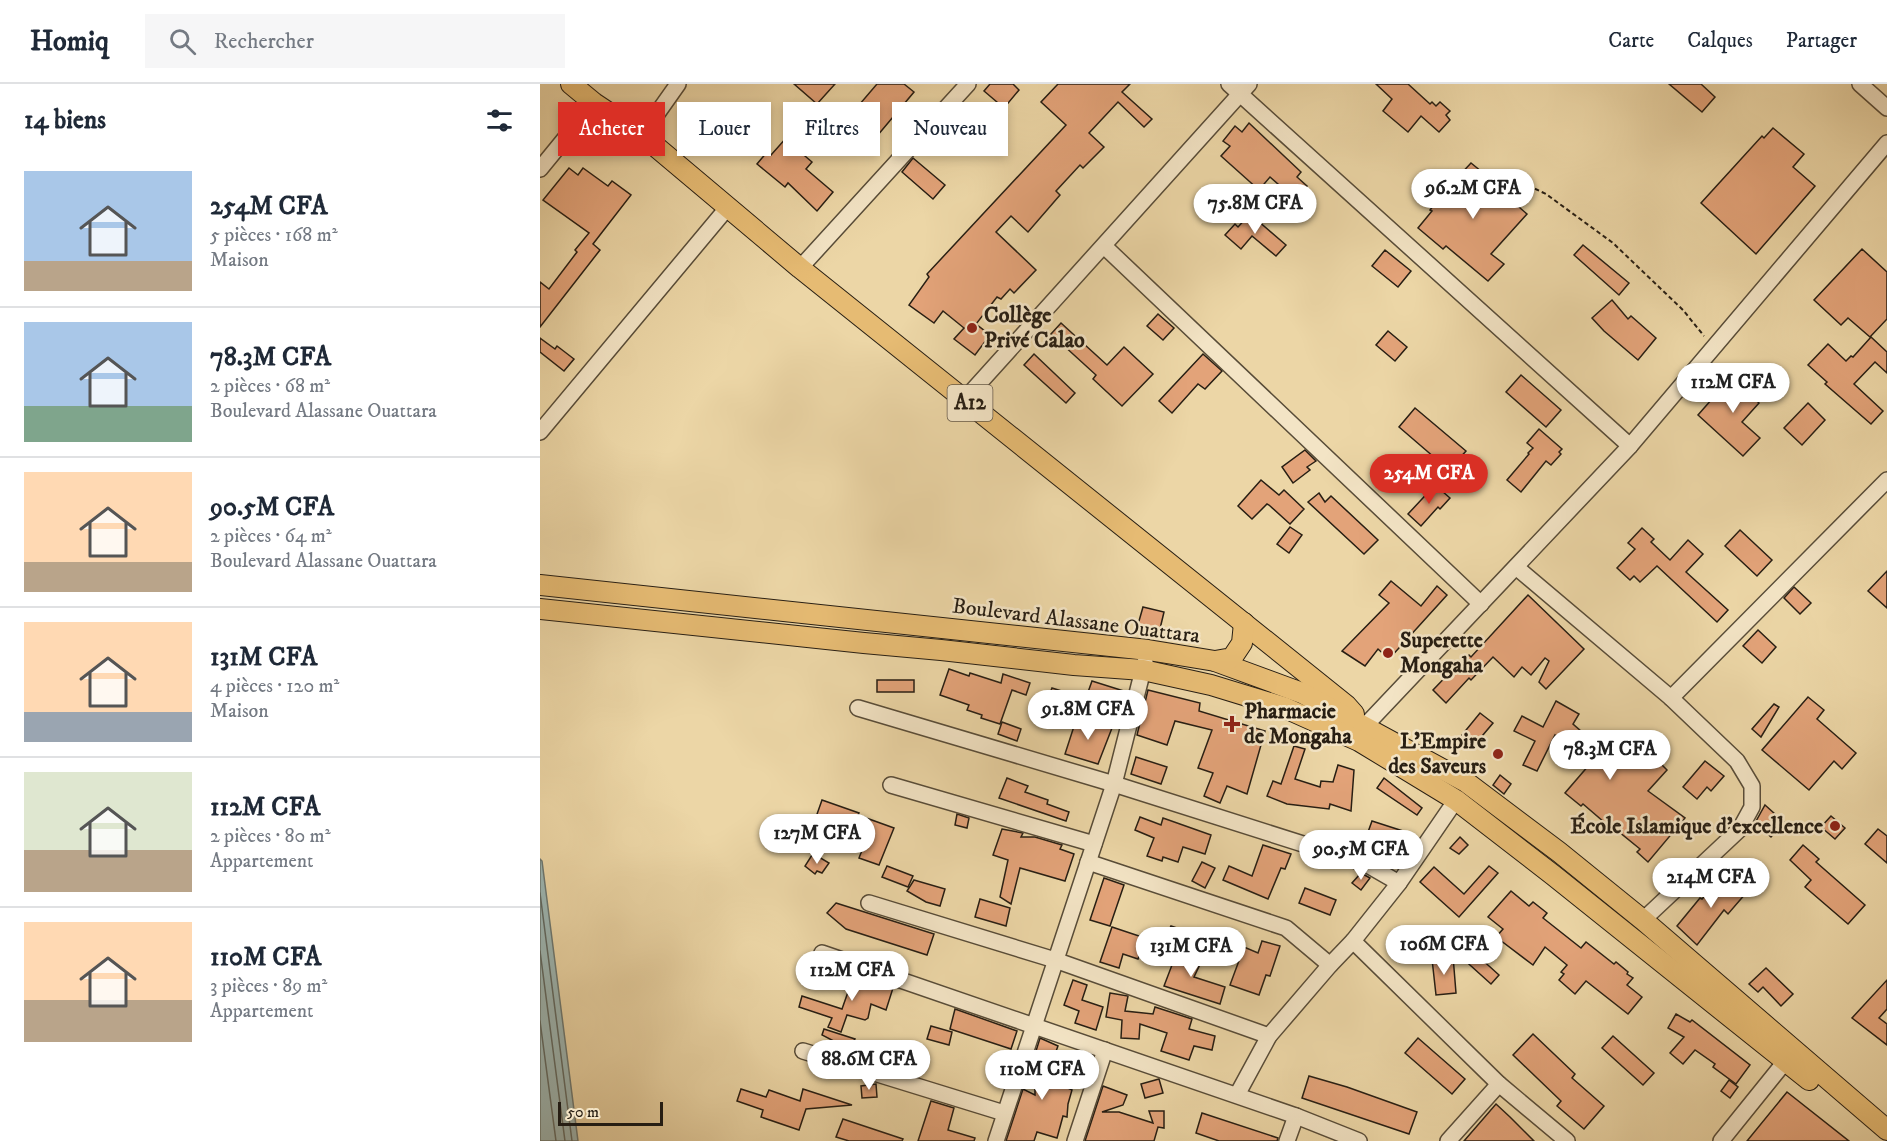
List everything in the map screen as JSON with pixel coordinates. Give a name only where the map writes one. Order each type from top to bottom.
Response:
[{"type":"main road","name":"A12","points":[[571,84],[593,102]]},
{"type":"main road","name":"A12","points":[[665,154],[800,268],[1346,705],[1362,734]]},
{"type":"main road","name":"Boulevard Alassane Ouattara","points":[[540,585],[1148,650],[1215,661],[1302,693],[1456,800],[1887,1130]]},
{"type":"main road","name":"Boulevard Alassane Ouattara","points":[[540,609],[864,644],[1143,670],[1211,685],[1362,734],[1466,782],[1559,852],[1643,921],[1884,1141]]},
{"type":"main road","points":[[1215,661],[1232,658],[1242,643],[1244,623]]},
{"type":"street","points":[[665,102],[678,84]]},
{"type":"street","points":[[800,268],[968,84]]},
{"type":"street","points":[[1860,84],[1887,108]]},
{"type":"street","points":[[965,399],[1104,246],[1239,87],[1630,446]]},
{"type":"street","points":[[1362,734],[1630,446],[1887,143]]},
{"type":"street","points":[[540,169],[558,147]]},
{"type":"street","points":[[540,432],[728,207]]},
{"type":"street","points":[[1104,246],[1481,604]]},
{"type":"street","points":[[1671,698],[1887,480]]},
{"type":"street","points":[[1516,567],[1671,698],[1737,761],[1752,786],[1752,807],[1740,829],[1643,921]]},
{"type":"street","points":[[996,1141],[1114,784],[1148,650]]},
{"type":"street","points":[[858,708],[1114,784],[1366,864],[1399,883]]},
{"type":"street","points":[[891,784],[1094,844]]},
{"type":"street","points":[[1237,1095],[1269,1036],[1353,941],[1399,883],[1456,800]]},
{"type":"street","points":[[1088,862],[1286,928],[1330,965]]},
{"type":"street","points":[[869,903],[1055,960],[1269,1036]]},
{"type":"street","points":[[1353,941],[1499,1084],[1567,1141]]},
{"type":"street","points":[[822,953],[1237,1095],[1359,1141]]},
{"type":"street","points":[[1075,1141],[1105,1050]]},
{"type":"street","points":[[803,1051],[1004,1113]]},
{"type":"street","points":[[1720,1141],[1789,1056]]},
{"type":"street","points":[[1448,1141],[1499,1084]]},
{"type":"street","points":[[1287,1141],[1296,1116]]},
{"type":"path","points":[[1512,170],[1527,185],[1545,194],[1613,243],[1683,310],[1714,348]]},
{"type":"water","points":[[540,859],[542,861],[578,1141],[540,1141]]},
{"type":"building","points":[[794,84],[835,84],[819,102],[815,102]]},
{"type":"building","points":[[877,84],[904,84],[914,92],[906,102],[892,102],[892,118],[880,132],[880,102],[862,102]]},
{"type":"building","points":[[990,84],[1013,84],[1019,90],[1008,103],[997,102],[984,91]]},
{"type":"building","points":[[1058,84],[1130,84],[1122,92],[1152,119],[1144,127],[1118,102],[1089,133],[1104,147],[1083,168],[1080,165],[1056,191],[1060,195],[1028,232],[1011,216],[996,232],[1036,270],[1014,293],[1010,289],[1001,299],[997,297],[976,324],[990,335],[975,355],[954,339],[964,328],[943,311],[934,323],[909,305],[929,277],[927,274],[1066,125],[1041,102]]},
{"type":"building","points":[[1376,84],[1408,84],[1430,104],[1432,102],[1436,106],[1440,102],[1450,111],[1446,115],[1450,120],[1439,132],[1421,116],[1408,132],[1383,111],[1392,99]]},
{"type":"building","points":[[1669,84],[1701,84],[1715,97],[1702,112]]},
{"type":"building","points":[[1249,123],[1301,172],[1297,177],[1307,186],[1295,199],[1270,177],[1259,190],[1221,156],[1230,146],[1223,141],[1235,126],[1242,132]]},
{"type":"building","points":[[1773,128],[1804,154],[1793,167],[1815,186],[1756,254],[1701,203],[1762,136],[1764,138]]},
{"type":"building","points":[[783,142],[783,156],[805,156],[812,162],[806,169],[833,192],[817,211],[788,183],[785,187],[757,164],[764,156],[771,155]]},
{"type":"building","points":[[913,158],[945,185],[933,199],[902,172]]},
{"type":"building","points":[[1471,163],[1498,185],[1496,187],[1527,214],[1491,254],[1504,264],[1488,281],[1446,246],[1443,249],[1418,228],[1444,192]]},
{"type":"building","points":[[569,168],[578,175],[583,168],[608,186],[612,181],[631,195],[593,244],[600,250],[540,327],[540,282],[549,289],[589,233],[543,200]]},
{"type":"building","points":[[1250,214],[1286,245],[1276,256],[1252,236],[1241,249],[1225,235],[1235,224],[1238,227]]},
{"type":"building","points":[[1583,245],[1629,283],[1619,295],[1574,255]]},
{"type":"building","points":[[1862,249],[1887,272],[1887,319],[1870,337],[1848,318],[1841,325],[1814,300]]},
{"type":"building","points":[[1385,250],[1411,271],[1398,287],[1372,266]]},
{"type":"building","points":[[1612,300],[1628,319],[1631,316],[1656,338],[1638,360],[1592,318]]},
{"type":"building","points":[[1158,314],[1174,328],[1163,340],[1147,326]]},
{"type":"building","points":[[1061,323],[1107,365],[1124,347],[1153,374],[1122,406],[1093,379],[1096,375],[1051,334]]},
{"type":"building","points":[[1388,331],[1407,347],[1395,361],[1376,345]]},
{"type":"building","points":[[1871,337],[1887,352],[1887,373],[1875,362],[1854,384],[1883,411],[1871,424],[1825,384],[1827,382],[1808,365],[1828,344],[1846,361],[1851,356],[1853,357]]},
{"type":"building","points":[[540,338],[555,349],[557,346],[574,359],[564,371],[540,352]]},
{"type":"building","points":[[1034,354],[1075,393],[1066,403],[1024,365]]},
{"type":"building","points":[[1203,354],[1222,371],[1205,389],[1198,384],[1172,413],[1159,401]]},
{"type":"building","points":[[1521,375],[1561,410],[1546,427],[1506,392]]},
{"type":"building","points":[[1733,375],[1747,388],[1753,381],[1762,389],[1754,398],[1759,403],[1742,422],[1760,438],[1743,456],[1698,415]]},
{"type":"building","points":[[1808,403],[1825,420],[1802,445],[1784,428]]},
{"type":"building","points":[[1415,408],[1466,451],[1449,470],[1399,427]]},
{"type":"building","points":[[1539,429],[1562,449],[1559,452],[1561,454],[1551,465],[1546,461],[1521,492],[1507,480],[1533,448],[1527,443]]},
{"type":"building","points":[[1305,450],[1316,461],[1307,467],[1310,470],[1293,483],[1282,467]]},
{"type":"building","points":[[1261,480],[1279,495],[1284,490],[1304,509],[1290,524],[1267,504],[1252,519],[1238,506]]},
{"type":"building","points":[[1435,485],[1450,498],[1440,509],[1438,507],[1421,526],[1408,514]]},
{"type":"building","points":[[1319,493],[1325,502],[1331,496],[1378,540],[1364,554],[1308,502]]},
{"type":"building","points":[[1290,527],[1302,535],[1289,553],[1277,544]]},
{"type":"building","points":[[1642,528],[1654,539],[1651,542],[1670,560],[1688,540],[1703,554],[1686,572],[1728,610],[1717,622],[1657,566],[1640,582],[1634,576],[1630,580],[1617,568],[1635,549],[1628,543]]},
{"type":"building","points":[[1740,530],[1772,560],[1757,576],[1725,546]]},
{"type":"building","points":[[1887,571],[1887,608],[1868,591]]},
{"type":"building","points":[[1391,581],[1421,606],[1437,586],[1447,595],[1389,659],[1378,649],[1365,666],[1342,651],[1389,603],[1379,595]]},
{"type":"building","points":[[1794,587],[1811,603],[1800,614],[1784,598]]},
{"type":"building","points":[[1528,595],[1584,649],[1546,689],[1539,682],[1549,661],[1545,658],[1531,675],[1522,667],[1514,677],[1493,657],[1446,703],[1433,690],[1456,666],[1469,655],[1471,657]]},
{"type":"building","points":[[1143,607],[1164,612],[1159,633],[1137,628]]},
{"type":"building","points":[[1758,630],[1776,647],[1762,663],[1743,646]]},
{"type":"building","points":[[949,669],[1001,683],[1003,674],[1030,683],[1026,695],[1012,690],[1000,724],[981,718],[982,715],[967,710],[969,705],[940,695]]},
{"type":"building","points":[[877,680],[914,680],[914,692],[877,692]]},
{"type":"building","points":[[1092,681],[1127,692],[1124,706],[1087,695]]},
{"type":"building","points":[[1052,688],[1084,698],[1078,717],[1045,706]]},
{"type":"building","points":[[1148,690],[1200,703],[1199,711],[1265,731],[1247,794],[1227,786],[1220,803],[1204,796],[1213,773],[1198,768],[1212,730],[1175,721],[1167,745],[1137,735]]},
{"type":"building","points":[[1808,697],[1824,710],[1817,719],[1856,753],[1842,769],[1834,761],[1809,790],[1762,750]]},
{"type":"building","points":[[1556,701],[1579,714],[1573,724],[1614,760],[1637,733],[1664,756],[1659,762],[1667,770],[1648,791],[1685,818],[1648,862],[1637,852],[1640,849],[1619,832],[1618,834],[1583,804],[1581,806],[1565,793],[1589,765],[1555,735],[1537,771],[1523,765],[1535,741],[1514,731],[1522,716],[1543,727]]},
{"type":"building","points":[[1774,704],[1779,707],[1761,737],[1752,729]]},
{"type":"building","points":[[1480,713],[1493,723],[1477,742],[1462,735]]},
{"type":"building","points":[[1077,717],[1112,728],[1098,764],[1065,754]]},
{"type":"building","points":[[1002,722],[1021,729],[1017,741],[998,734]]},
{"type":"building","points":[[1294,746],[1305,749],[1295,779],[1320,787],[1321,781],[1333,782],[1338,765],[1354,770],[1351,811],[1330,804],[1329,809],[1287,804],[1267,796],[1273,781],[1281,784]]},
{"type":"building","points":[[1136,757],[1167,767],[1161,784],[1131,774]]},
{"type":"building","points":[[1705,761],[1724,776],[1711,791],[1707,787],[1697,799],[1683,787]]},
{"type":"building","points":[[1500,775],[1511,784],[1504,794],[1493,785]]},
{"type":"building","points":[[1007,778],[1028,786],[1025,792],[1048,800],[1047,804],[1069,812],[1066,821],[999,798]]},
{"type":"building","points":[[1384,778],[1422,808],[1417,815],[1377,788]]},
{"type":"building","points":[[822,800],[894,828],[879,865],[859,858],[868,835],[816,817]]},
{"type":"building","points":[[1765,805],[1784,822],[1771,837],[1755,823]]},
{"type":"building","points":[[957,814],[969,818],[967,828],[955,825]]},
{"type":"building","points":[[1831,816],[1845,828],[1835,839],[1821,827]]},
{"type":"building","points":[[1140,817],[1161,825],[1163,818],[1211,835],[1205,854],[1183,847],[1178,862],[1163,857],[1162,861],[1147,856],[1154,838],[1135,830]]},
{"type":"building","points":[[1372,821],[1403,831],[1393,856],[1363,846]]},
{"type":"building","points":[[1002,829],[1023,833],[1021,837],[1035,837],[1062,845],[1060,849],[1074,854],[1065,881],[1020,868],[1011,904],[1000,897],[1008,860],[993,855]]},
{"type":"building","points":[[1878,829],[1887,836],[1887,863],[1865,844]]},
{"type":"building","points":[[1460,837],[1468,845],[1459,854],[1450,848]]},
{"type":"building","points":[[1263,845],[1291,854],[1285,869],[1281,868],[1268,899],[1223,880],[1229,866],[1252,876]]},
{"type":"building","points":[[1803,845],[1819,859],[1816,862],[1865,905],[1848,924],[1805,887],[1811,880],[1790,860]]},
{"type":"building","points":[[812,855],[829,863],[822,873],[817,871],[815,874],[805,866]]},
{"type":"building","points":[[1202,862],[1215,868],[1205,888],[1192,881]]},
{"type":"building","points":[[887,866],[913,876],[908,887],[882,877]]},
{"type":"building","points":[[1489,866],[1498,873],[1459,917],[1420,882],[1434,867],[1464,894]]},
{"type":"building","points":[[1361,873],[1370,878],[1361,890],[1352,883]]},
{"type":"building","points":[[1724,875],[1746,893],[1728,914],[1724,910],[1697,945],[1677,926],[1700,898],[1702,899]]},
{"type":"building","points":[[1104,878],[1124,885],[1110,926],[1090,920]]},
{"type":"building","points":[[914,880],[945,889],[940,906],[926,902],[907,891]]},
{"type":"building","points":[[1305,888],[1336,900],[1330,915],[1299,903]]},
{"type":"building","points":[[1511,891],[1529,906],[1533,902],[1547,913],[1543,918],[1581,948],[1586,942],[1628,972],[1627,974],[1633,978],[1627,985],[1642,997],[1628,1014],[1586,981],[1575,994],[1559,980],[1564,974],[1561,972],[1567,965],[1545,947],[1533,965],[1496,937],[1503,929],[1488,917]]},
{"type":"building","points":[[980,899],[1010,908],[1006,926],[975,917]]},
{"type":"building","points":[[836,903],[934,934],[927,955],[846,929],[827,913]]},
{"type":"building","points":[[1171,926],[1186,931],[1181,947],[1163,941]]},
{"type":"building","points":[[1112,927],[1145,938],[1138,959],[1123,954],[1119,968],[1100,962]]},
{"type":"building","points":[[1448,929],[1499,975],[1491,984],[1440,938]]},
{"type":"building","points":[[1262,941],[1280,946],[1270,976],[1266,975],[1259,995],[1230,985],[1244,947],[1258,953]]},
{"type":"building","points":[[1175,948],[1202,960],[1194,977],[1225,987],[1220,1004],[1164,986],[1172,965],[1169,964]]},
{"type":"building","points":[[1453,956],[1456,993],[1436,995],[1432,959]]},
{"type":"building","points":[[1766,968],[1793,994],[1781,1006],[1763,987],[1758,992],[1749,984]]},
{"type":"building","points":[[854,975],[893,988],[886,1010],[871,1004],[868,1018],[865,1020],[847,1015],[841,1032],[828,1027],[832,1018],[799,1007],[802,996],[842,1009]]},
{"type":"building","points":[[1073,980],[1087,985],[1082,1000],[1103,1007],[1096,1030],[1075,1023],[1079,1011],[1064,1005]]},
{"type":"building","points":[[1887,980],[1887,1009],[1879,1018],[1887,1024],[1887,1045],[1852,1018]]},
{"type":"building","points":[[1110,993],[1128,996],[1125,1011],[1153,1014],[1155,1007],[1192,1019],[1189,1029],[1215,1036],[1212,1050],[1194,1046],[1189,1060],[1161,1051],[1167,1033],[1140,1024],[1139,1039],[1121,1038],[1122,1020],[1106,1017]]},
{"type":"building","points":[[955,1009],[1017,1031],[1011,1049],[950,1029]]},
{"type":"building","points":[[1676,1014],[1690,1022],[1692,1020],[1750,1065],[1736,1084],[1713,1067],[1715,1064],[1695,1050],[1683,1064],[1670,1053],[1684,1037],[1668,1028]]},
{"type":"building","points":[[931,1026],[952,1032],[949,1045],[927,1039]]},
{"type":"building","points":[[824,1029],[855,1039],[849,1049],[822,1035]]},
{"type":"building","points":[[1533,1034],[1575,1074],[1572,1078],[1604,1106],[1584,1129],[1557,1106],[1561,1101],[1513,1055]]},
{"type":"building","points":[[1613,1036],[1654,1073],[1643,1085],[1602,1048]]},
{"type":"building","points":[[1040,1038],[1058,1046],[1049,1070],[1071,1079],[1068,1088],[1072,1090],[1067,1117],[1063,1116],[1057,1138],[1037,1132],[1034,1141],[1006,1141],[1023,1089],[1035,1095],[1035,1088],[1039,1088],[1043,1068],[1032,1064]]},
{"type":"building","points":[[1418,1038],[1465,1079],[1452,1094],[1405,1053]]},
{"type":"building","points":[[1309,1076],[1417,1112],[1409,1134],[1302,1098]]},
{"type":"building","points":[[1159,1079],[1163,1093],[1145,1098],[1141,1084]]},
{"type":"building","points":[[1729,1080],[1738,1087],[1730,1098],[1721,1091]]},
{"type":"building","points":[[876,1084],[877,1097],[862,1098],[861,1086]]},
{"type":"building","points":[[1103,1086],[1127,1095],[1123,1105],[1102,1112],[1119,1112],[1153,1123],[1149,1111],[1164,1111],[1164,1128],[1158,1127],[1154,1141],[1085,1141]]},
{"type":"building","points":[[741,1089],[766,1097],[769,1090],[800,1101],[803,1089],[852,1105],[806,1109],[799,1130],[761,1117],[763,1110],[737,1101]]},
{"type":"building","points":[[1787,1092],[1849,1141],[1747,1141]]},
{"type":"building","points":[[931,1101],[954,1108],[948,1130],[975,1138],[974,1141],[918,1141]]},
{"type":"building","points":[[1496,1104],[1510,1117],[1534,1141],[1464,1141]]},
{"type":"building","points":[[1202,1113],[1278,1138],[1277,1141],[1219,1141],[1196,1133]]},
{"type":"building","points":[[843,1119],[903,1139],[902,1141],[849,1141],[836,1137]]},
{"type":"place","name":"Collège Privé Calao","points":[[972,328]]},
{"type":"place","name":"Superette Mongaha","points":[[1388,653]]},
{"type":"place","name":"Pharmacie de Mongaha","points":[[1232,724]]},
{"type":"place","name":"L'Empire des Saveurs","points":[[1498,754]]},
{"type":"place","name":"École Islamique d'excellence","points":[[1835,826]]}]
